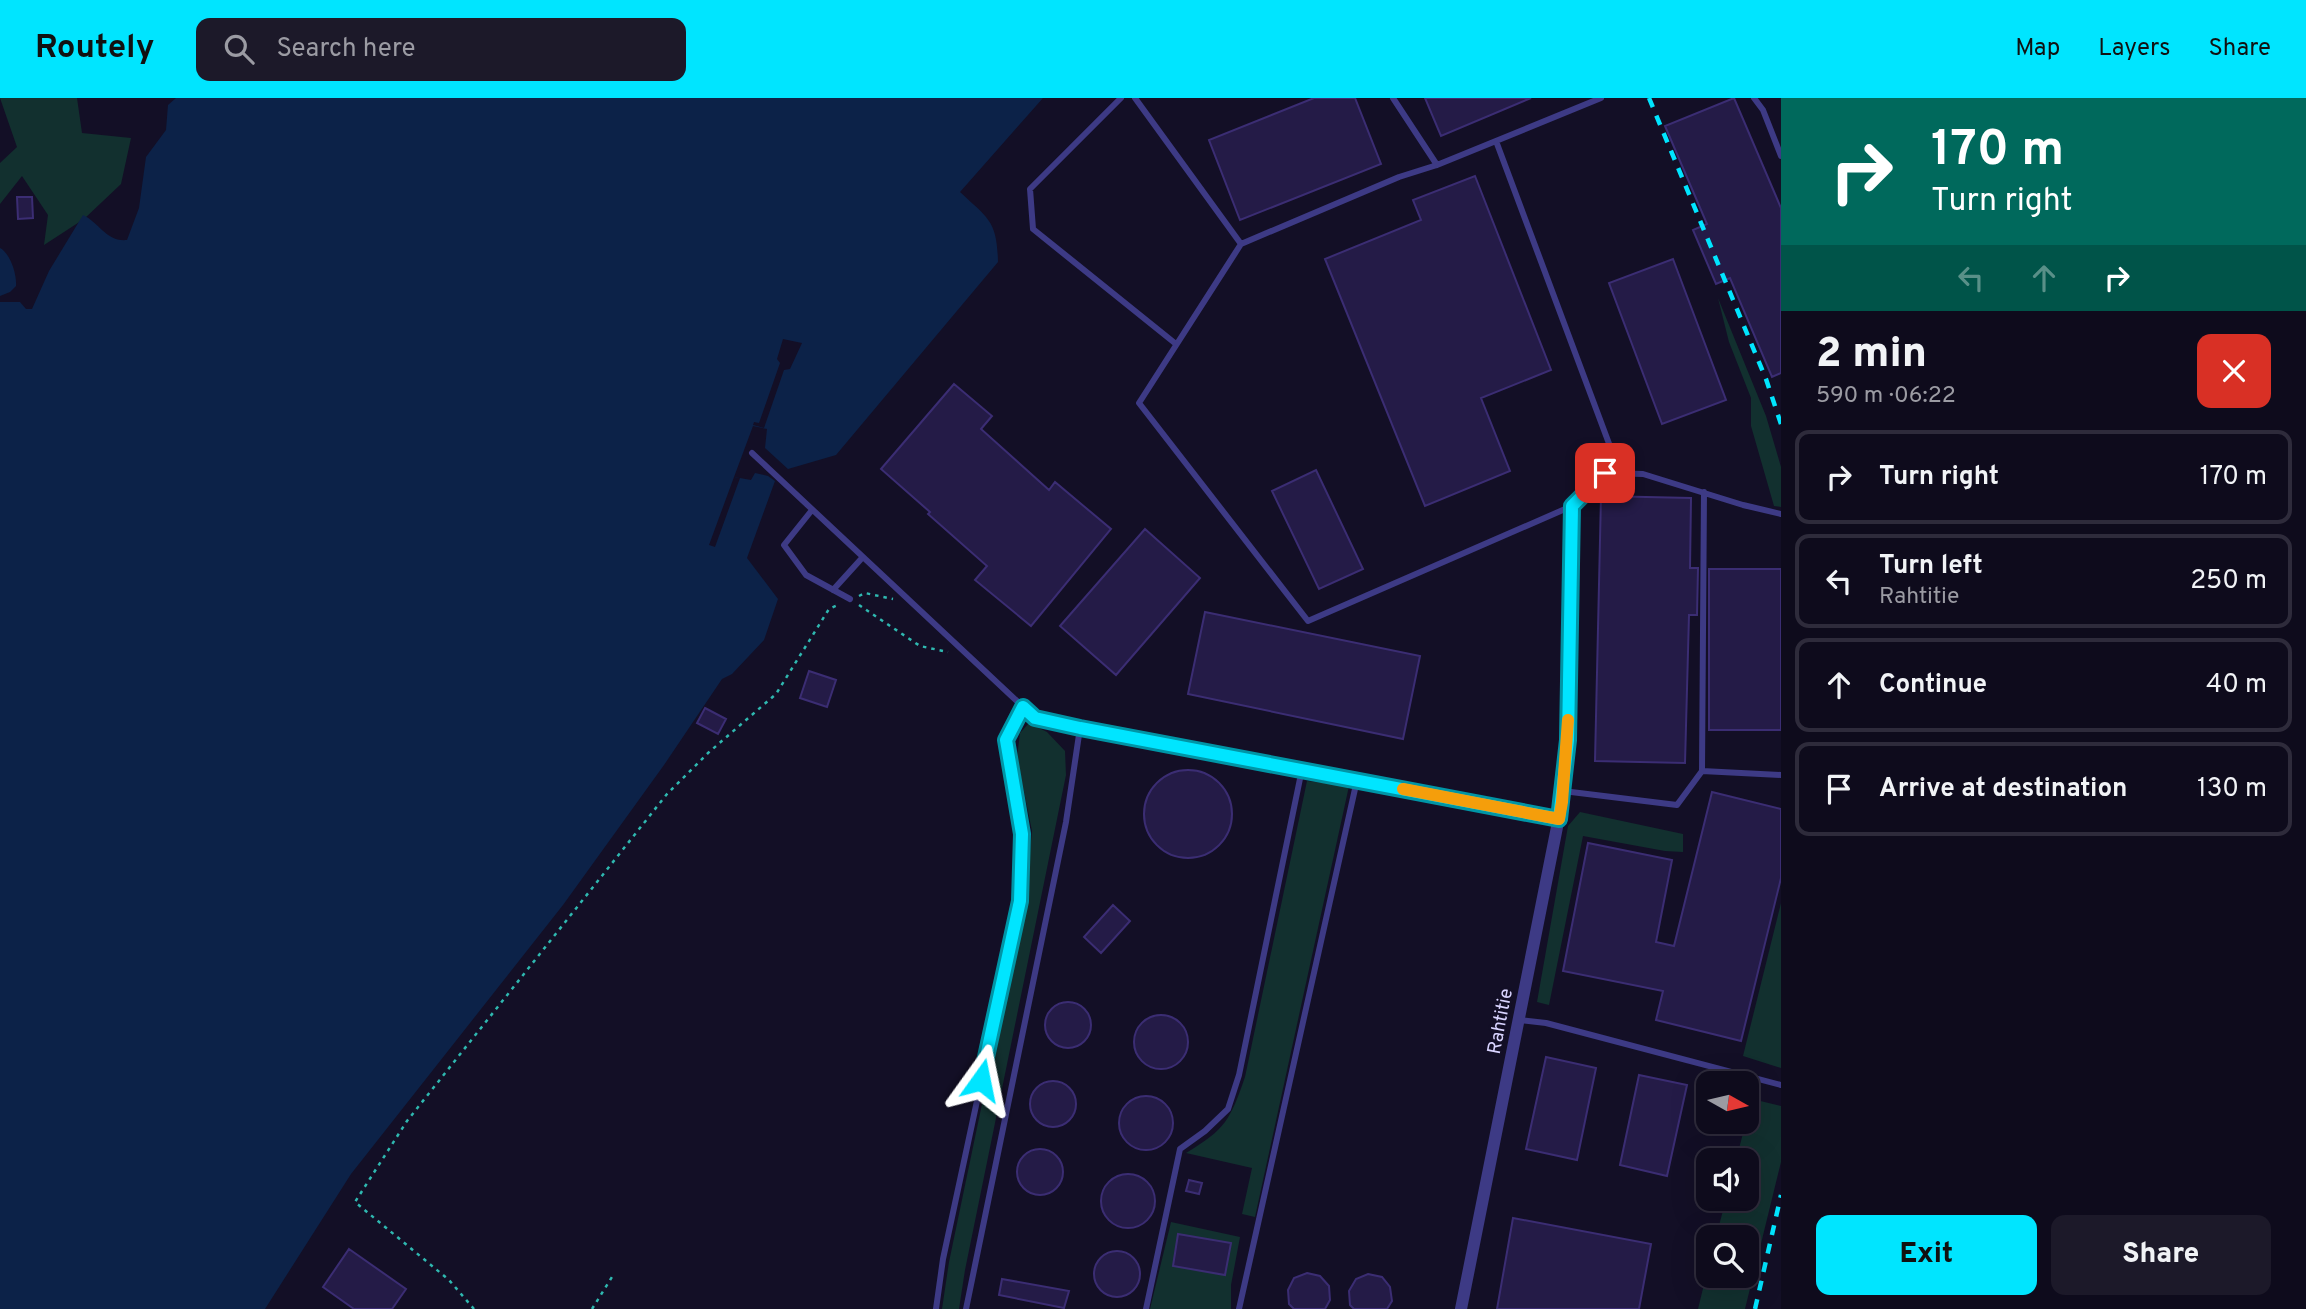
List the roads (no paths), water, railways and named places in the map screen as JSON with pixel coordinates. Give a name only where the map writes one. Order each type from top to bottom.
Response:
[{"type":"street","name":"Rahtitie","points":[[1461,1309],[1559,819],[1568,740]]},
{"type":"lane","points":[[1121,98],[1030,189],[1033,229],[1176,344]]},
{"type":"lane","points":[[1135,98],[1241,244]]},
{"type":"lane","points":[[1393,98],[1437,165]]},
{"type":"lane","points":[[1601,98],[1437,165],[1399,177],[1241,244],[1139,403],[1308,621],[1572,506],[1605,473],[1643,474],[1781,514]]},
{"type":"lane","points":[[1754,98],[1763,110],[1781,156]]},
{"type":"lane","points":[[1496,141],[1620,473]]},
{"type":"lane","points":[[752,453],[910,604],[1035,718],[1559,819]]},
{"type":"lane","points":[[1563,791],[1677,805],[1702,771],[1703,492]]},
{"type":"lane","points":[[1568,740],[1572,506]]},
{"type":"lane","points":[[811,510],[784,545],[806,575],[850,599]]},
{"type":"lane","points":[[833,590],[862,558]]},
{"type":"lane","points":[[936,1309],[943,1259],[1020,901],[1022,834],[1006,740],[1023,707]]},
{"type":"lane","points":[[966,1309],[1066,822],[1080,728]]},
{"type":"lane","points":[[1146,1309],[1180,1149],[1205,1131],[1228,1109],[1239,1075],[1302,769]]},
{"type":"lane","points":[[1702,771],[1781,775]]},
{"type":"lane","points":[[1239,1309],[1357,780]]},
{"type":"lane","points":[[1519,1020],[1546,1023],[1781,1085]]},
{"type":"water","points":[[176,98],[1043,98],[960,192],[990,222],[996,238],[998,262],[836,455],[788,469],[765,448],[767,429],[753,426],[734,477],[751,480],[755,473],[775,481],[747,558],[778,599],[764,640],[732,674],[722,679],[563,905],[351,1174],[265,1309],[0,1309],[0,302],[20,302],[26,309],[32,309],[49,271],[83,215],[108,235],[127,240],[139,208],[146,157],[166,130],[168,105]]},
{"type":"water","points":[[0,248],[10,259],[16,286],[0,296]]},
{"type":"railway","points":[[1649,98],[1766,379],[1781,424]]},
{"type":"railway","points":[[1755,1309],[1781,1195]]}]
